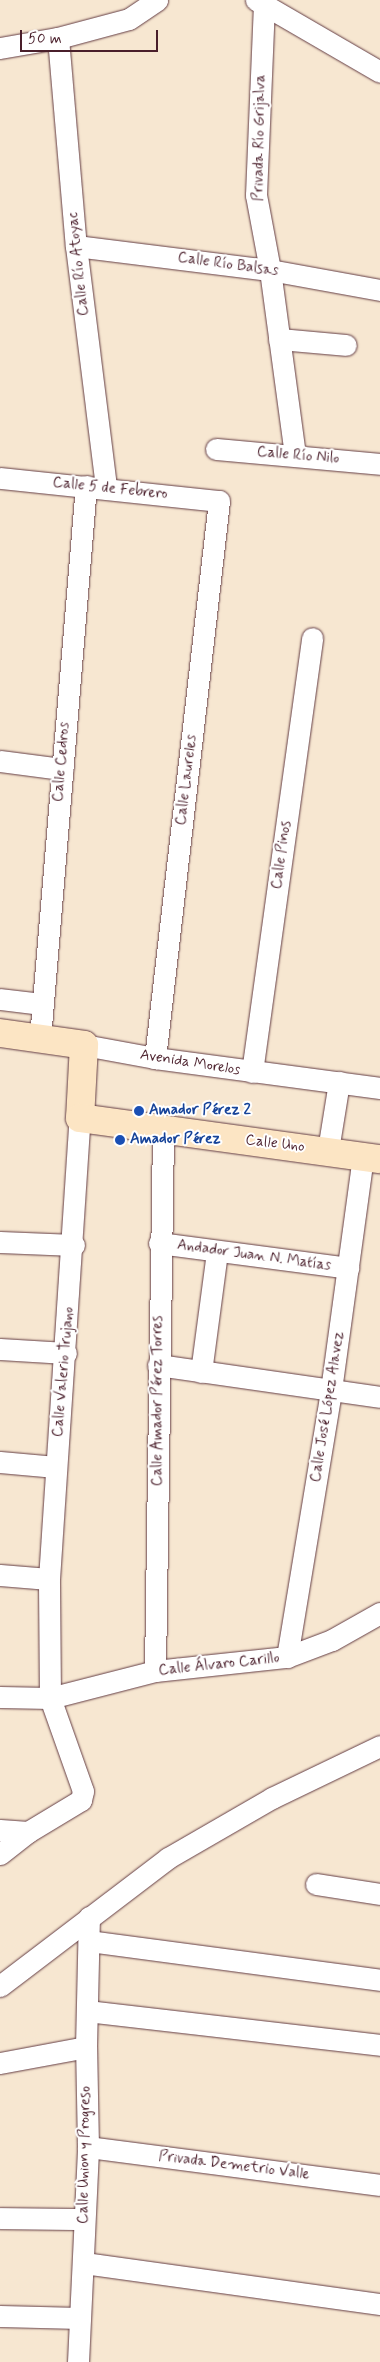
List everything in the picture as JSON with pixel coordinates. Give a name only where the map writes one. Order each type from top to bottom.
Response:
[{"type":"street","points":[[0,48],[58,38],[129,19],[157,0]]},
{"type":"street","points":[[260,2],[380,72]]},
{"type":"street","name":"Privada Río Grijalva","points":[[260,2],[256,195],[270,270],[295,455]]},
{"type":"street","name":"Calle Río Atoyac","points":[[58,38],[96,487]]},
{"type":"street","name":"Calle Río Balsas","points":[[76,246],[270,270],[380,290]]},
{"type":"street","points":[[278,340],[346,345]]},
{"type":"street","name":"Calle Río Nilo","points":[[216,449],[380,464]]},
{"type":"street","name":"Calle 5 de Febrero","points":[[0,478],[219,501]]},
{"type":"street","name":"Calle Cedros","points":[[40,1038],[62,769],[96,487]]},
{"type":"street","name":"Calle Laureles","points":[[155,1058],[219,501]]},
{"type":"street","name":"Calle Pinos","points":[[252,1072],[312,638]]},
{"type":"street","points":[[0,761],[62,769]]},
{"type":"street","points":[[0,1000],[42,1004]]},
{"type":"street","name":"Avenida Morelos","points":[[0,1033],[84,1045],[155,1058],[380,1088]]},
{"type":"street","name":"Calle Valerio Trujano","points":[[28,1832],[81,1800],[83,1791],[50,1698],[49,1579],[74,1245],[84,1045]]},
{"type":"street","points":[[328,1150],[339,1082]]},
{"type":"street","name":"Calle Uno","points":[[80,1118],[328,1150],[372,1158]]},
{"type":"street","name":"Calle Amador Pérez Torres","points":[[155,1671],[159,1243],[163,1130]]},
{"type":"street","name":"Calle José López Alavez","points":[[287,1657],[331,1390],[348,1268],[372,1158]]},
{"type":"street","points":[[0,1242],[74,1245]]},
{"type":"street","name":"Andador Juan N. Matías","points":[[159,1243],[348,1268]]},
{"type":"street","points":[[201,1372],[217,1252]]},
{"type":"street","points":[[0,1349],[66,1353]]},
{"type":"street","points":[[158,1365],[380,1397]]},
{"type":"street","points":[[0,1462],[56,1467]]},
{"type":"street","points":[[0,1576],[49,1579]]},
{"type":"street","name":"Calle Álvaro Carillo","points":[[0,1697],[50,1698],[155,1671],[287,1657],[332,1640],[380,1613]]},
{"type":"street","points":[[0,1986],[168,1858],[272,1798],[380,1746]]},
{"type":"street","points":[[0,1830],[28,1832]]},
{"type":"street","points":[[0,1854],[28,1832]]},
{"type":"street","points":[[316,1884],[380,1894]]},
{"type":"street","name":"Calle Union y Progreso","points":[[78,2362],[88,2147],[86,2047],[90,1917]]},
{"type":"street","points":[[88,1941],[380,1980]]},
{"type":"street","points":[[87,2011],[380,2045]]},
{"type":"street","points":[[0,2063],[86,2047]]},
{"type":"street","name":"Privada Demetrio Valle","points":[[88,2147],[380,2185]]},
{"type":"street","points":[[0,2218],[84,2219]]},
{"type":"street","points":[[84,2263],[380,2304]]},
{"type":"street","points":[[0,2316],[80,2318]]},
{"type":"place","name":"Amador Pérez 2","points":[[139,1111]]},
{"type":"place","name":"Amador Pérez","points":[[120,1140]]}]
